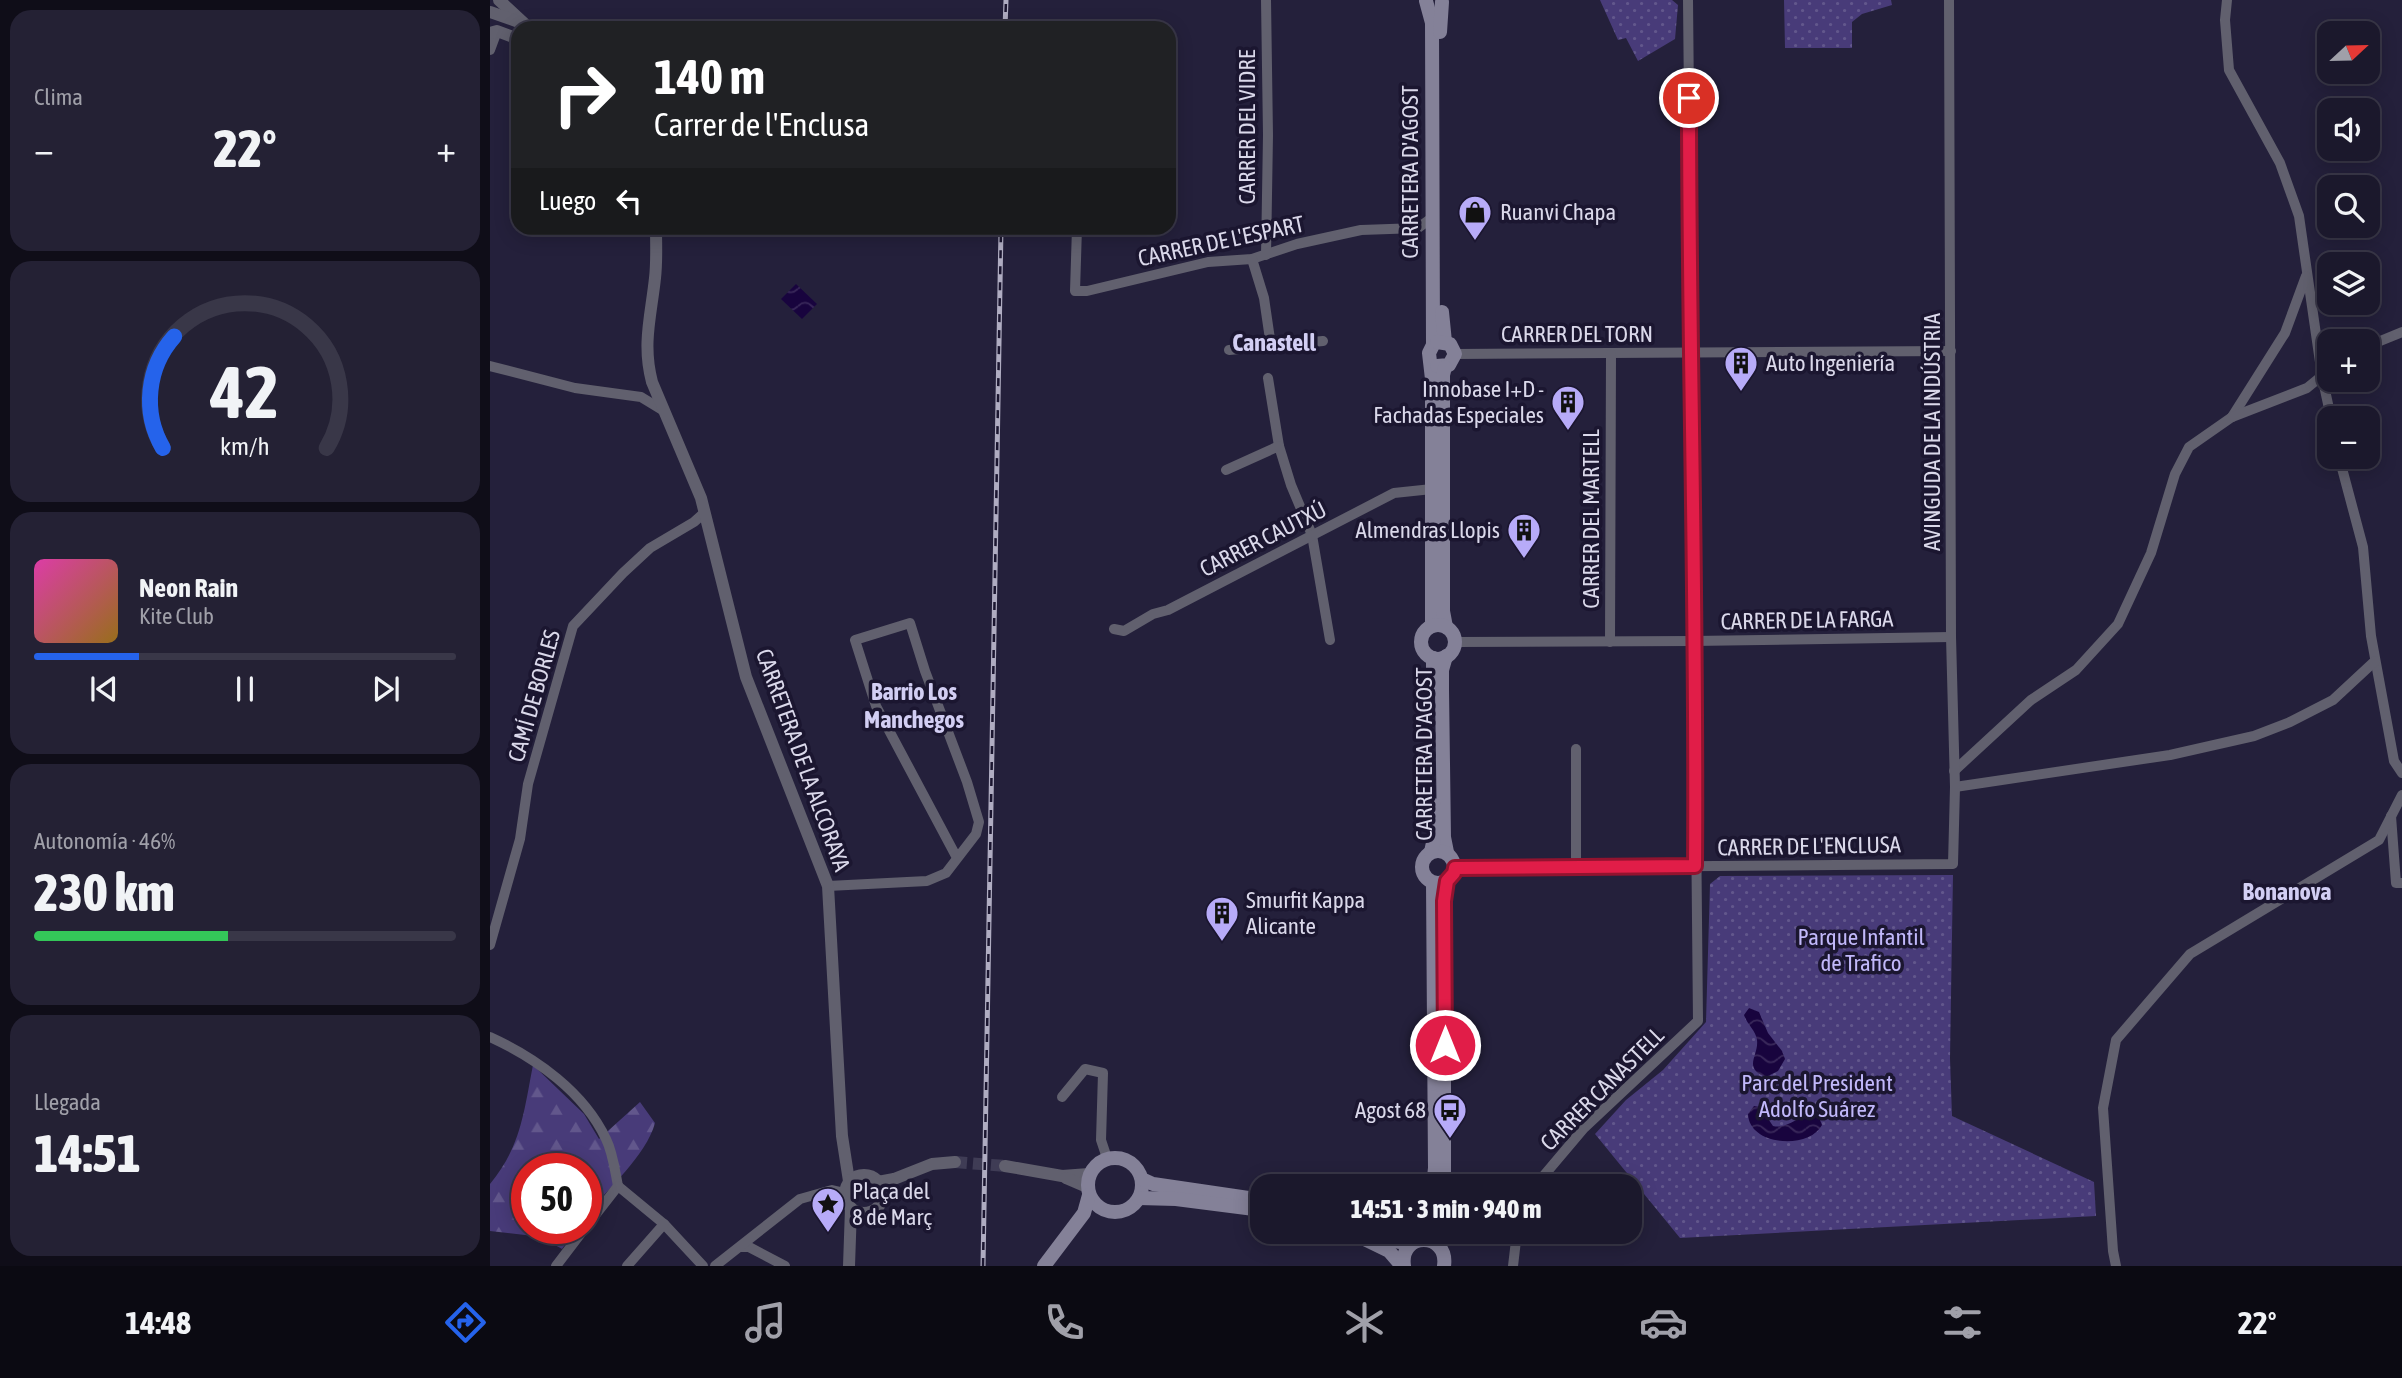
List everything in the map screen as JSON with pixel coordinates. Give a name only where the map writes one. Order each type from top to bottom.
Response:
[{"type":"main road","points":[[1426,0],[1434,4],[1444,1]]},
{"type":"main road","name":"CARRETERA D'AGOST","points":[[1426,0],[1432,23],[1433,240],[1439,343]]},
{"type":"main road","name":"CARRETERA D'AGOST","points":[[1439,343],[1442,326],[1439,22],[1444,1]]},
{"type":"main road","points":[[1438,365],[1452,362],[1455,354],[1450,344],[1439,343],[1429,353],[1443,375],[1443,611],[1439,627]]},
{"type":"main road","points":[[1438,365],[1432,489],[1439,627]]},
{"type":"main road","points":[[1439,627],[1452,633],[1455,642],[1454,648],[1439,657],[1424,652],[1421,642],[1424,632],[1439,627]]},
{"type":"main road","name":"CARRETERA D'AGOST","points":[[1430,852],[1434,824],[1439,657]]},
{"type":"main road","name":"CARRETERA D'AGOST","points":[[1439,657],[1442,670],[1444,837],[1447,852]]},
{"type":"main road","points":[[1441,850],[1451,856],[1455,868],[1454,873],[1440,882],[1424,876],[1422,865],[1430,852],[1441,850]]},
{"type":"main road","points":[[1435,1174],[1440,882]]},
{"type":"main road","points":[[1440,882],[1444,901],[1444,1174]]},
{"type":"main road","points":[[1044,1266],[1084,1213],[1088,1185],[1096,1164],[1107,1158],[1122,1158],[1130,1162],[1142,1179],[1139,1198],[1133,1206],[1124,1211],[1111,1212],[1092,1219],[1056,1266]]},
{"type":"main road","points":[[1142,1179],[1153,1184],[1250,1198]]},
{"type":"main road","points":[[1088,1185],[1096,1206],[1111,1212]]},
{"type":"main road","points":[[1139,1198],[1176,1199],[1250,1208]]},
{"type":"main road","points":[[1375,1244],[1389,1251],[1403,1266]]},
{"type":"main road","points":[[1403,1266],[1404,1256],[1414,1244]]},
{"type":"main road","points":[[1441,1244],[1444,1266]]},
{"type":"street","points":[[499,0],[521,21]]},
{"type":"street","name":"CARRER DEL VIDRE","points":[[1266,0],[1266,255]]},
{"type":"street","points":[[1689,0],[1695,866]]},
{"type":"street","name":"AVINGUDA DE LA INDÚSTRIA","points":[[1949,0],[1951,637],[1955,787],[1953,864]]},
{"type":"street","points":[[2227,0],[2225,20],[2229,70],[2280,163],[2299,216],[2306,275],[2317,329]]},
{"type":"street","points":[[490,12],[512,21]]},
{"type":"street","points":[[490,50],[494,32],[511,37]]},
{"type":"street","points":[[1433,217],[1418,228],[1433,240]]},
{"type":"street","name":"CARRER DE L'ESPART","points":[[1077,235],[1075,291],[1098,290],[1208,262],[1252,259],[1297,244],[1361,230],[1418,228]]},
{"type":"street","name":"CARRETERA DE LA ALCORAYA","points":[[656,235],[655,274],[646,351],[652,382],[704,513],[746,677],[828,886],[847,1187]]},
{"type":"street","points":[[1252,259],[1264,298],[1271,346]]},
{"type":"street","points":[[2232,418],[2284,332],[2306,275]]},
{"type":"street","points":[[2380,341],[2402,331]]},
{"type":"street","points":[[1229,350],[1323,341]]},
{"type":"street","name":"CARRER DEL TORN","points":[[1455,354],[1951,351]]},
{"type":"street","name":"CARRER DEL MARTELL","points":[[1610,642],[1611,354]]},
{"type":"street","points":[[490,366],[575,388],[641,397],[665,411]]},
{"type":"street","points":[[1268,378],[1279,446],[1291,485],[1312,535],[1330,640]]},
{"type":"street","points":[[1954,771],[2031,700],[2076,670],[2118,624],[2151,553],[2175,474],[2189,447],[2232,418],[2307,388],[2317,380]]},
{"type":"street","points":[[1226,470],[1279,446]]},
{"type":"street","points":[[2342,469],[2363,547],[2375,661],[2394,761],[2402,773]]},
{"type":"street","name":"CARRER CAUTXÚ","points":[[1114,629],[1124,631],[1153,614],[1168,610],[1394,493],[1432,489]]},
{"type":"street","name":"CAMÍ DE BORLES","points":[[490,945],[520,839],[528,785],[573,626],[650,548],[694,523],[704,513]]},
{"type":"street","points":[[828,886],[927,881],[946,873],[976,834],[979,822],[967,782],[910,623],[855,640],[876,706],[957,858]]},
{"type":"street","name":"CARRER DE LA FARGA","points":[[1455,642],[1951,637]]},
{"type":"street","points":[[1955,787],[2170,755],[2254,736],[2290,722],[2333,700],[2375,661]]},
{"type":"street","points":[[1576,749],[1576,867]]},
{"type":"street","points":[[2116,1266],[2103,1108],[2116,1040],[2190,954],[2379,841],[2402,795]]},
{"type":"street","points":[[2391,815],[2396,883],[2402,883]]},
{"type":"street","name":"CARRER DE L'ENCLUSA","points":[[1455,868],[1953,864]]},
{"type":"street","name":"CARRER CANASTELL","points":[[1545,1174],[1584,1128],[1698,1021],[1695,866]]},
{"type":"street","points":[[490,1037],[536,1062],[559,1079],[586,1110],[606,1139],[618,1186],[664,1224],[703,1266]]},
{"type":"street","points":[[1062,1097],[1085,1069],[1103,1073],[1101,1140],[1107,1158]]},
{"type":"street","name":"CARRETERA DE LA ALCORAYA","points":[[846,1154],[862,1175]]},
{"type":"street","points":[[880,1187],[932,1164],[955,1162]]},
{"type":"street","points":[[1005,1166],[1062,1176],[1088,1185]]},
{"type":"street","points":[[715,1266],[800,1199],[847,1187],[862,1175],[873,1177],[880,1187],[878,1206],[872,1211],[856,1210],[847,1202],[847,1187]]},
{"type":"street","points":[[602,1206],[618,1186]]},
{"type":"street","points":[[849,1266],[850,1233],[856,1210]]},
{"type":"street","points":[[627,1266],[664,1224]]},
{"type":"street","points":[[556,1266],[573,1244]]},
{"type":"street","points":[[1513,1266],[1516,1244]]},
{"type":"street","points":[[740,1247],[749,1247],[785,1266]]},
{"type":"green space","points":[[1600,0],[1672,0],[1678,5],[1675,39],[1638,61],[1626,38],[1618,40]]},
{"type":"green space","points":[[1784,0],[1891,0],[1892,5],[1862,14],[1852,22],[1852,48],[1785,48]]},
{"type":"green space","name":"Parc del President Adolfo Suárez","points":[[1953,875],[1950,1058],[1952,1116],[2094,1182],[2096,1216],[1680,1238],[1642,1192],[1642,1174],[1628,1174],[1595,1134],[1626,1100],[1663,1070],[1706,1022],[1710,884],[1720,876]]},
{"type":"green space","points":[[533,1065],[584,1114],[599,1139],[640,1102],[655,1123],[644,1148],[602,1198],[602,1153],[511,1153],[511,1233],[490,1231],[490,1184],[509,1156],[524,1113]]},
{"type":"water","points":[[796,284],[817,304],[802,319],[781,299]]},
{"type":"water","points":[[1749,1008],[1759,1012],[1768,1033],[1785,1059],[1778,1071],[1766,1077],[1753,1066],[1757,1040],[1744,1015]]},
{"type":"water","points":[[1754,1106],[1760,1107],[1773,1126],[1779,1127],[1812,1114],[1818,1115],[1822,1125],[1815,1133],[1793,1141],[1768,1138],[1758,1133],[1751,1125],[1748,1114]]},
{"type":"tunnel","points":[[955,1162],[1005,1166]]},
{"type":"railway","points":[[1005,21],[1006,0]]},
{"type":"railway","points":[[983,1266],[1001,235]]},
{"type":"place","name":"Ruanvi Chapa","points":[[1475,242]]},
{"type":"place","name":"Auto Ingeniería","points":[[1741,393]]},
{"type":"place","name":"Innobase I+D - Fachadas Especiales","points":[[1568,432]]},
{"type":"place","name":"Almendras Llopis","points":[[1524,560]]},
{"type":"place","name":"Smurfit Kappa Alicante","points":[[1222,943]]},
{"type":"place","name":"Agost 68","points":[[1450,1140]]},
{"type":"place","name":"Plaça del 8 de Març","points":[[828,1234]]},
{"type":"district","name":"Canastell","points":[[1274,343]]},
{"type":"district","name":"Barrio Los Manchegos","points":[[914,706]]},
{"type":"district","name":"Bonanova","points":[[2287,892]]},
{"type":"route","points":[[1445,1045],[1444,901],[1447,881],[1455,868],[1695,866],[1689,98]]},
{"type":"park label","name":"Parque Infantil de Trafico","points":[[1861,950]]}]
